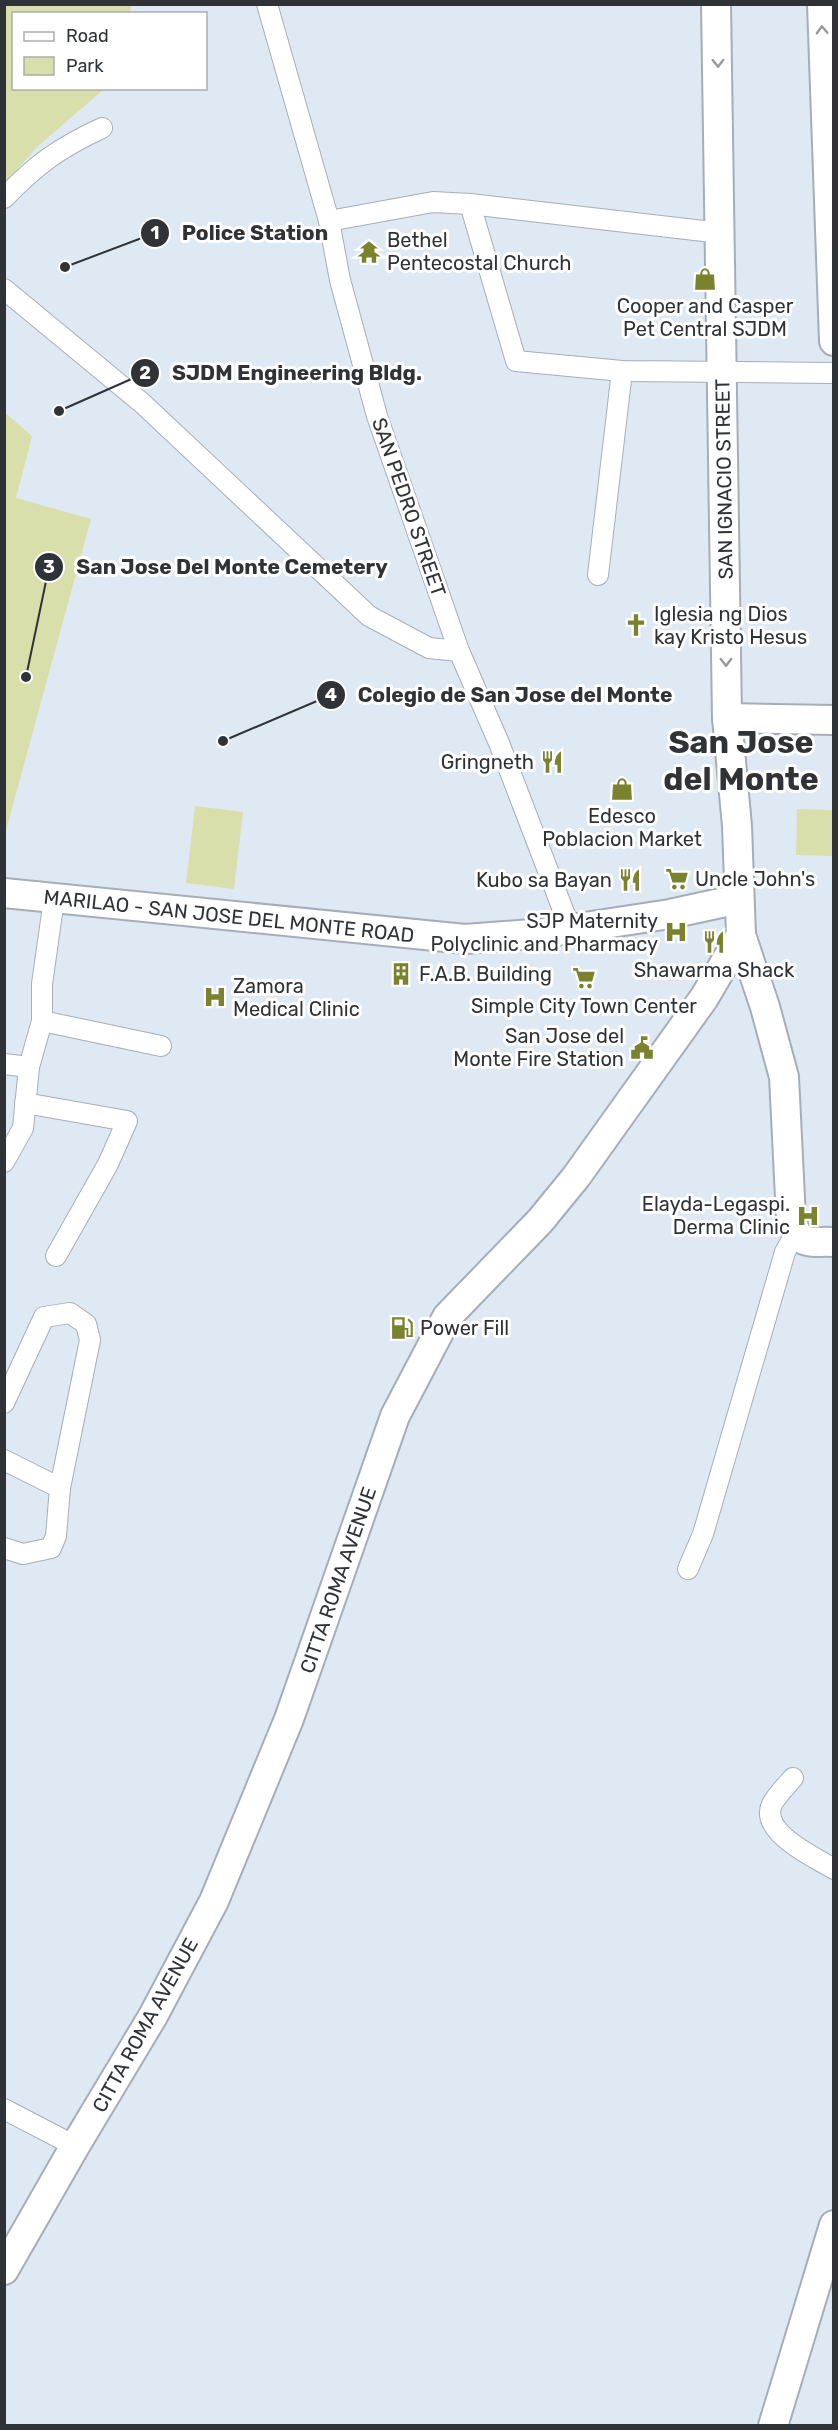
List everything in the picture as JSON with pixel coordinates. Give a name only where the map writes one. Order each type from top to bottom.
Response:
[{"type":"street","name":"SAN PEDRO STREET","points":[[267,4],[329,221],[340,280],[377,416],[459,651],[499,743],[570,928]]},
{"type":"street","name":"SAN IGNACIO STREET","points":[[716,4],[727,718],[737,826],[741,935],[765,1008],[784,1077],[790,1218],[795,1234]]},
{"type":"street","points":[[822,4],[834,341]]},
{"type":"street","points":[[4,198],[42,162],[67,144],[102,129]]},
{"type":"street","points":[[329,221],[433,202],[470,204],[721,233]]},
{"type":"street","points":[[470,204],[516,361],[622,371],[834,373]]},
{"type":"street","points":[[4,289],[142,403],[369,616],[429,648],[459,651]]},
{"type":"street","points":[[598,575],[622,371]]},
{"type":"street","points":[[727,718],[834,720]]},
{"type":"street","name":"MARILAO - SAN JOSE DEL MONTE ROAD","points":[[4,893],[465,939],[545,933],[670,914],[739,899]]},
{"type":"street","points":[[4,1162],[23,1128],[29,1067],[42,1021],[42,984],[54,899]]},
{"type":"street","name":"CITTA ROMA AVENUE","points":[[4,2270],[153,2016],[214,1901],[289,1719],[395,1416],[447,1317],[540,1221],[576,1177],[704,998],[741,935]]},
{"type":"street","points":[[42,1021],[161,1046]]},
{"type":"street","points":[[4,1064],[29,1067]]},
{"type":"street","points":[[26,1103],[127,1121],[108,1164],[56,1256]]},
{"type":"street","points":[[688,1569],[710,1512],[785,1252],[795,1234],[804,1241],[834,1242]]},
{"type":"street","points":[[4,1403],[44,1317],[70,1313],[86,1324],[90,1340],[60,1488],[56,1536],[51,1548],[23,1554],[4,1548]]},
{"type":"street","points":[[4,1460],[60,1488]]},
{"type":"street","points":[[793,1778],[772,1804],[769,1816],[777,1832],[834,1869]]},
{"type":"street","points":[[4,2109],[75,2146]]},
{"type":"street","points":[[773,2426],[834,2225]]},
{"type":"green space","points":[[5,4],[131,5],[130,12],[12,12],[12,90],[103,90],[37,147],[5,183]]},
{"type":"green space","points":[[5,413],[32,436],[16,498],[91,519],[5,834]]},
{"type":"green space","points":[[195,806],[243,812],[234,889],[186,883]]},
{"type":"green space","points":[[797,809],[833,810],[833,856],[796,855]]},
{"type":"place","name":"Bethel Pentecostal Church","points":[[369,252]]},
{"type":"place","name":"Police Station","points":[[65,267]]},
{"type":"place","name":"Cooper and Casper Pet Central SJDM","points":[[705,279]]},
{"type":"place","name":"SJDM Engineering Bldg.","points":[[59,411]]},
{"type":"place","name":"Iglesia ng Dios kay Kristo Hesus","points":[[636,625]]},
{"type":"place","name":"San Jose Del Monte Cemetery","points":[[26,677]]},
{"type":"place","name":"Colegio de San Jose del Monte","points":[[223,741]]},
{"type":"place","name":"Gringneth","points":[[552,762]]},
{"type":"place","name":"Edesco Poblacion Market","points":[[622,789]]},
{"type":"place","name":"Uncle John's","points":[[677,879]]},
{"type":"place","name":"Kubo sa Bayan","points":[[630,880]]},
{"type":"place","name":"SJP Maternity Polyclinic and Pharmacy","points":[[676,932]]},
{"type":"place","name":"Shawarma Shack","points":[[714,942]]},
{"type":"place","name":"F.A.B. Building","points":[[401,974]]},
{"type":"place","name":"Simple City Town Center","points":[[584,978]]},
{"type":"place","name":"Zamora Medical Clinic","points":[[215,997]]},
{"type":"place","name":"San Jose del Monte Fire Station","points":[[642,1048]]},
{"type":"place","name":"Elayda-Legaspi. Derma Clinic","points":[[808,1216]]},
{"type":"place","name":"Power Fill","points":[[402,1328]]},
{"type":"district","name":"San Jose del Monte","points":[[741,760]]}]
